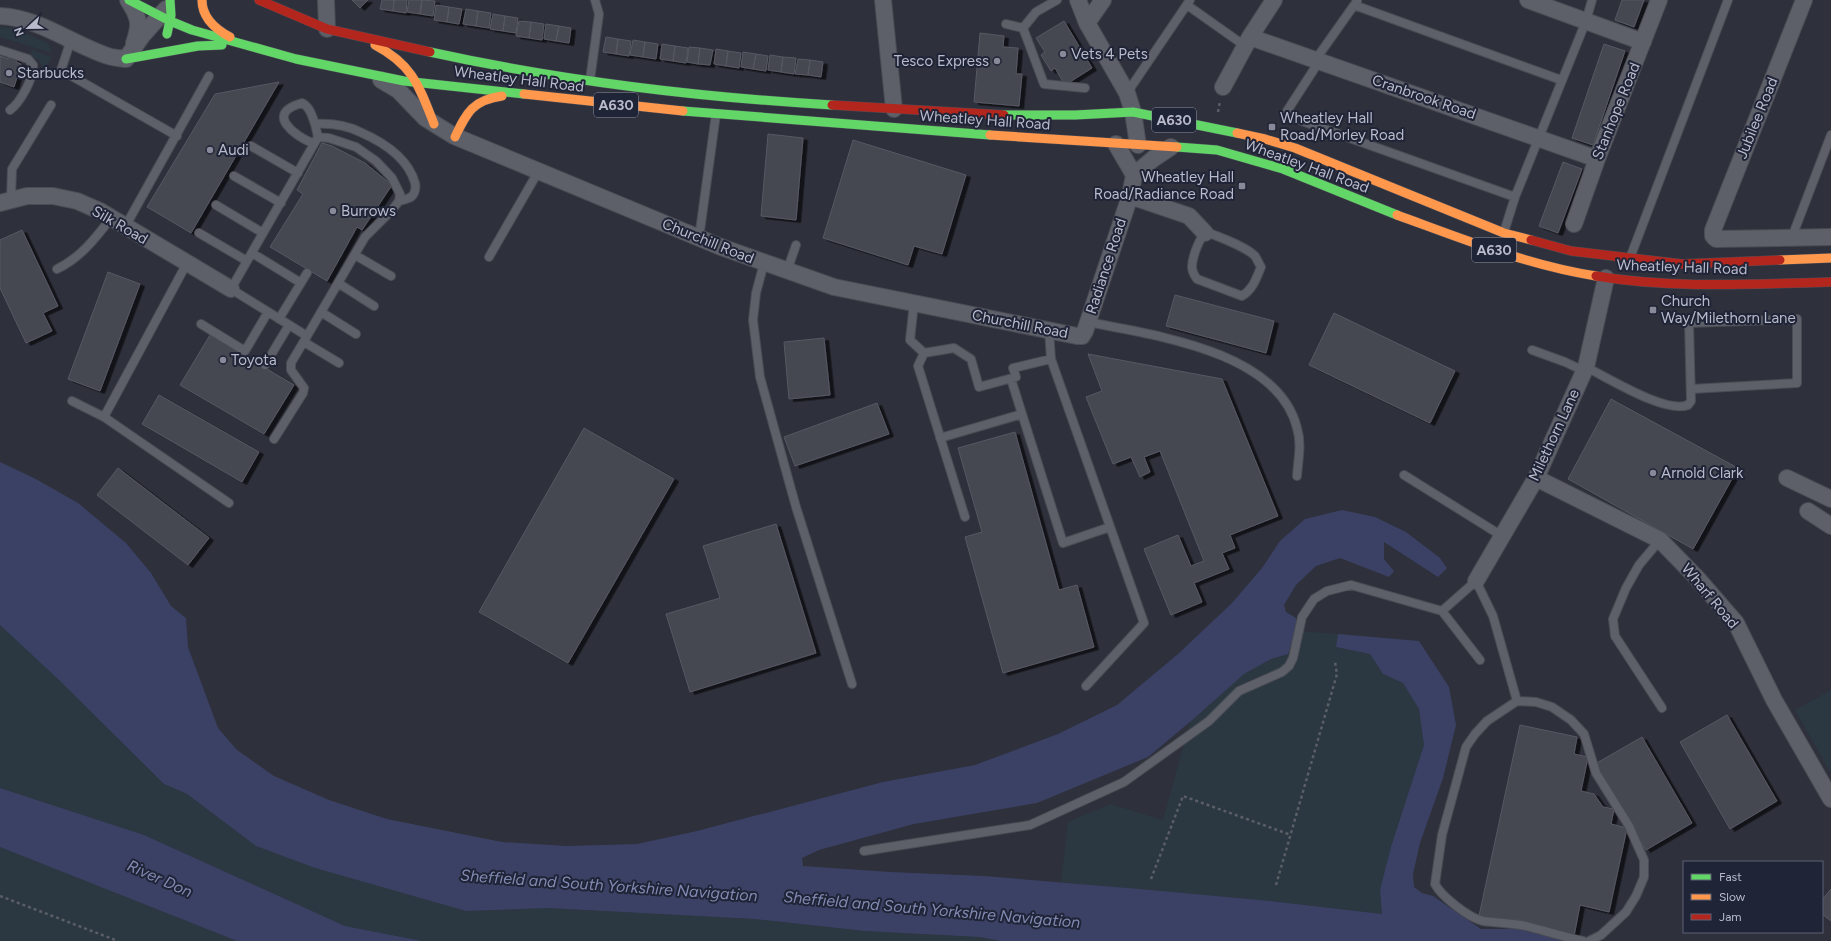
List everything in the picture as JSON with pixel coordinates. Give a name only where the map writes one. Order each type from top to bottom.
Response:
[{"type":"highway","name":"Wheatley Hall Road","points":[[129,0],[164,19],[192,30],[296,59],[404,81],[638,107],[716,114],[1116,144],[1217,150],[1283,169],[1363,202],[1513,257],[1564,271],[1640,282],[1701,285],[1831,282]]},
{"type":"highway","points":[[202,0],[203,10],[208,20],[223,33],[255,48]]},
{"type":"highway","name":"Wheatley Hall Road","points":[[258,0],[333,30],[468,60],[590,81],[635,87],[797,103],[999,115],[1075,115],[1134,119],[1214,128],[1265,138],[1295,148],[1504,232],[1571,252],[1682,264],[1831,258]]},
{"type":"highway","points":[[145,57],[160,47],[168,31],[164,19]]},
{"type":"highway","points":[[333,30],[388,51],[408,67],[417,82],[434,124]]},
{"type":"highway","points":[[126,59],[145,57],[194,46],[211,44],[255,48]]},
{"type":"highway","points":[[455,137],[470,107],[479,102],[497,96],[524,94]]},
{"type":"street","points":[[126,59],[139,27],[137,15],[129,0]]},
{"type":"street","points":[[326,0],[333,30]]},
{"type":"street","points":[[883,0],[894,109]]},
{"type":"street","points":[[1078,0],[1087,23],[1127,93],[1134,119],[1138,145]]},
{"type":"street","points":[[1087,23],[1102,0]]},
{"type":"street","points":[[1223,87],[1274,0]]},
{"type":"street","points":[[1528,0],[1643,42]]},
{"type":"street","name":"Stanhope Road","points":[[1574,224],[1597,158],[1659,0]]},
{"type":"street","name":"Jubilee Road","points":[[1792,237],[1716,239],[1713,236],[1713,230],[1804,0]]},
{"type":"street","points":[[126,59],[142,36],[164,19],[173,2]]},
{"type":"street","points":[[0,16],[13,17],[35,23],[108,57],[126,59]]},
{"type":"street","name":"Cranbrook Road","points":[[1248,42],[1318,60],[1597,158]]},
{"type":"street","name":"Churchill Road","points":[[362,73],[398,90],[425,118],[455,137],[698,238],[764,263],[834,287],[1049,330],[1085,329]]},
{"type":"street","points":[[1116,144],[1134,175],[1153,159],[1172,147]]},
{"type":"street","name":"Radiance Road","points":[[1085,329],[1130,196],[1134,175]]},
{"type":"street","name":"Silk Road","points":[[6,201],[27,196],[53,196],[77,201],[111,218],[231,289]]},
{"type":"street","points":[[1130,196],[1188,216],[1205,233]]},
{"type":"street","points":[[1792,237],[1831,236]]},
{"type":"street","name":"Milethorn Lane","points":[[1476,581],[1536,478],[1585,369],[1606,278]]},
{"type":"street","name":"Wharf Road","points":[[1536,478],[1660,540],[1697,578],[1736,623],[1774,700],[1831,799]]},
{"type":"street","points":[[1787,478],[1831,499]]},
{"type":"street","points":[[1808,511],[1831,526]]},
{"type":"lane","points":[[590,81],[598,14],[595,0]]},
{"type":"lane","points":[[1023,28],[1036,12],[1056,0]]},
{"type":"lane","points":[[1504,232],[1515,197],[1586,21],[1592,0]]},
{"type":"lane","points":[[1630,259],[1728,0]]},
{"type":"lane","points":[[1127,93],[1188,2],[1248,42]]},
{"type":"lane","points":[[1515,197],[1288,116],[1286,115],[1287,112],[1318,60],[1356,2],[1561,80]]},
{"type":"lane","points":[[1006,24],[1023,28]]},
{"type":"lane","points":[[1023,28],[1044,84],[1085,88]]},
{"type":"lane","points":[[71,40],[62,70],[177,136]]},
{"type":"lane","points":[[0,50],[28,59],[33,65],[31,79],[15,106],[10,110]]},
{"type":"lane","points":[[125,227],[177,136],[209,76]]},
{"type":"lane","points":[[338,363],[305,339],[289,325],[231,289],[316,141],[315,124],[306,105],[302,103],[288,110],[285,114],[285,122],[288,129],[302,139],[316,141],[329,138],[356,147],[376,161],[392,178],[400,194],[399,201]]},
{"type":"lane","points":[[6,201],[12,168],[51,105]]},
{"type":"lane","points":[[698,238],[716,114]]},
{"type":"lane","points":[[274,439],[303,393],[304,388],[291,370],[291,363],[366,237],[399,201],[411,197],[415,192],[412,176],[400,158],[383,144],[360,131],[348,127],[327,123],[315,124]]},
{"type":"lane","points":[[1792,237],[1831,135]]},
{"type":"lane","points":[[251,146],[298,173]]},
{"type":"lane","points":[[489,257],[538,172]]},
{"type":"lane","points":[[234,176],[281,203]]},
{"type":"lane","points":[[216,205],[264,233]]},
{"type":"lane","points":[[56,269],[70,262],[94,241],[111,218]]},
{"type":"lane","points":[[1207,232],[1246,250],[1255,256],[1261,267],[1255,284],[1242,296],[1197,279],[1193,273],[1192,266],[1199,242],[1205,233],[1207,232]]},
{"type":"lane","points":[[199,233],[301,283]]},
{"type":"lane","points":[[787,271],[796,245]]},
{"type":"lane","points":[[355,255],[391,276]]},
{"type":"lane","points":[[104,418],[187,263]]},
{"type":"lane","points":[[764,263],[756,293],[753,320],[760,377],[796,507],[852,684]]},
{"type":"lane","points":[[280,319],[307,273]]},
{"type":"lane","points":[[338,284],[374,306]]},
{"type":"lane","points":[[914,303],[910,340],[924,353]]},
{"type":"lane","points":[[201,324],[245,351],[268,312]]},
{"type":"lane","points":[[321,312],[356,334]]},
{"type":"lane","points":[[1532,350],[1585,369],[1655,402],[1671,407],[1683,407],[1688,406],[1691,401],[1690,389],[1689,323],[1797,319],[1797,383],[1690,389]]},
{"type":"lane","points":[[265,365],[289,325]]},
{"type":"lane","points":[[1085,329],[1178,341],[1237,361],[1252,370],[1272,387],[1290,408],[1300,440],[1297,476]]},
{"type":"lane","points":[[1049,330],[1051,360],[1144,623],[1086,686]]},
{"type":"lane","points":[[924,353],[954,348],[971,359],[979,387],[1016,377],[1013,368],[1051,360]]},
{"type":"lane","points":[[924,353],[918,366],[965,517]]},
{"type":"lane","points":[[1011,378],[1063,543],[1110,527]]},
{"type":"lane","points":[[72,401],[104,418],[229,503]]},
{"type":"lane","points":[[940,438],[1022,414]]},
{"type":"lane","points":[[1404,475],[1502,536]]},
{"type":"lane","points":[[1660,540],[1639,565],[1626,588],[1613,619],[1615,636],[1662,708]]},
{"type":"lane","points":[[1442,611],[1476,581],[1493,616],[1517,701]]},
{"type":"lane","points":[[864,851],[1030,825],[1124,782],[1209,721],[1239,691],[1282,672],[1289,666],[1293,658],[1302,617],[1314,599],[1327,591],[1351,585],[1442,611],[1480,660]]},
{"type":"lane","points":[[1583,941],[1520,925],[1481,920],[1445,897],[1438,890],[1435,884],[1442,835],[1466,747],[1487,721],[1517,701],[1536,702],[1552,707],[1571,720],[1584,734],[1596,773],[1629,826],[1644,860],[1644,877],[1636,896],[1626,912],[1601,935],[1589,941]]},
{"type":"path","points":[[1214,128],[1223,87]]},
{"type":"path","points":[[1276,885],[1337,674],[1335,662]]},
{"type":"path","points":[[1151,879],[1183,796],[1291,835]]},
{"type":"path","points":[[0,896],[118,941]]},
{"type":"shaded area","points":[[0,27],[13,28],[48,43],[52,53],[0,37]]},
{"type":"shaded area","points":[[32,50],[52,57],[44,70],[39,60],[30,56]]},
{"type":"shaded area","points":[[0,625],[59,680],[164,784],[187,794],[256,846],[315,868],[466,911],[548,908],[754,919],[865,931],[979,937],[1001,941],[422,941],[345,926],[144,835],[0,788]]},
{"type":"shaded area","points":[[1296,631],[1338,634],[1336,647],[1370,654],[1383,674],[1403,683],[1419,709],[1424,745],[1380,890],[1382,914],[1270,901],[1061,882],[1068,822],[1110,804],[1163,820],[1190,722],[1244,673],[1271,659],[1288,654]]},
{"type":"shaded area","points":[[1831,690],[1831,773],[1795,710]]},
{"type":"shaded area","points":[[0,847],[237,941],[0,941]]},
{"type":"water","name":"Sheffield and South Yorkshire Navigation","points":[[0,462],[34,478],[78,503],[126,543],[151,573],[171,606],[186,618],[188,647],[218,728],[237,750],[274,776],[329,800],[387,819],[502,842],[567,846],[637,844],[697,831],[883,782],[975,765],[1058,734],[1117,705],[1178,654],[1232,603],[1262,568],[1280,541],[1305,519],[1342,510],[1375,517],[1406,532],[1440,558],[1447,568],[1438,577],[1384,542],[1384,559],[1394,571],[1389,577],[1340,558],[1316,566],[1296,585],[1284,605],[1286,612],[1296,618],[1296,631],[1288,654],[1271,659],[1244,674],[1148,757],[1037,803],[914,824],[819,850],[802,858],[803,866],[984,876],[1270,901],[1382,914],[1380,890],[1391,847],[1424,745],[1419,709],[1403,683],[1383,674],[1370,654],[1336,647],[1338,634],[1419,641],[1449,687],[1456,725],[1443,778],[1420,843],[1413,874],[1414,887],[1422,893],[1433,896],[1481,929],[1518,929],[1566,941],[1001,941],[979,937],[865,931],[754,919],[548,908],[466,911],[315,868],[256,846],[187,794],[164,784],[59,680],[0,625]]},
{"type":"water","name":"River Don","points":[[0,788],[144,835],[345,926],[422,941],[237,941],[0,847]]},
{"type":"building","points":[[352,0],[368,0],[360,8]]},
{"type":"building","points":[[382,0],[394,0],[393,11],[380,9]]},
{"type":"building","points":[[394,0],[407,0],[406,13],[393,11]]},
{"type":"building","points":[[409,0],[422,0],[420,14],[407,12]]},
{"type":"building","points":[[422,0],[435,1],[433,16],[420,14]]},
{"type":"building","points":[[1622,0],[1644,0],[1634,27],[1615,20]]},
{"type":"building","points":[[436,5],[449,7],[447,22],[434,20]]},
{"type":"building","points":[[449,7],[462,9],[459,24],[447,22]]},
{"type":"building","points":[[466,9],[478,11],[476,26],[463,24]]},
{"type":"building","points":[[478,11],[491,13],[489,28],[476,26]]},
{"type":"building","points":[[493,14],[505,16],[503,31],[490,29]]},
{"type":"building","points":[[505,16],[518,18],[516,33],[503,31]]},
{"type":"building","points":[[519,21],[531,22],[529,38],[516,36]]},
{"type":"building","name":"Vets 4 Pets","points":[[1064,21],[1092,68],[1065,85],[1055,68],[1051,71],[1041,55],[1045,52],[1036,38]]},
{"type":"building","points":[[531,22],[544,24],[542,40],[529,38]]},
{"type":"building","points":[[546,24],[559,26],[556,41],[544,39]]},
{"type":"building","points":[[559,26],[571,28],[569,43],[556,41]]},
{"type":"building","name":"Tesco Express","points":[[980,33],[1004,36],[1003,47],[1018,48],[1016,74],[1022,74],[1019,106],[974,102]]},
{"type":"building","points":[[606,37],[618,39],[616,54],[603,52]]},
{"type":"building","points":[[618,39],[631,41],[629,56],[616,54]]},
{"type":"building","points":[[633,40],[645,42],[643,57],[630,55]]},
{"type":"building","points":[[645,42],[658,44],[656,59],[643,57]]},
{"type":"building","points":[[662,44],[675,46],[673,61],[660,59]]},
{"type":"building","points":[[1604,44],[1625,51],[1593,145],[1572,138]]},
{"type":"building","points":[[675,46],[688,48],[686,63],[673,61]]},
{"type":"building","points":[[689,47],[700,48],[698,64],[687,62]]},
{"type":"building","points":[[700,48],[713,50],[710,65],[698,64]]},
{"type":"building","points":[[716,49],[728,51],[726,66],[714,64]]},
{"type":"building","points":[[728,51],[741,53],[739,68],[726,66]]},
{"type":"building","points":[[743,52],[756,54],[753,69],[741,67]]},
{"type":"building","name":"Starbucks","points":[[9,54],[17,57],[16,62],[21,64],[14,87],[0,82],[0,56],[8,59]]},
{"type":"building","points":[[756,54],[768,56],[766,71],[753,69]]},
{"type":"building","points":[[770,55],[783,57],[781,72],[768,70]]},
{"type":"building","points":[[783,57],[796,58],[794,74],[781,72]]},
{"type":"building","points":[[798,59],[810,60],[808,75],[795,74]]},
{"type":"building","points":[[810,60],[823,62],[821,77],[808,75]]},
{"type":"building","name":"Audi","points":[[279,82],[191,233],[147,207],[215,94]]},
{"type":"building","points":[[768,134],[803,138],[796,220],[761,216]]},
{"type":"building","points":[[853,140],[966,175],[942,254],[914,246],[908,265],[823,238]]},
{"type":"building","name":"Burrows","points":[[322,143],[332,146],[365,163],[392,185],[362,230],[357,227],[327,281],[270,247],[303,194],[297,190]]},
{"type":"building","points":[[1563,162],[1582,169],[1558,233],[1539,226]]},
{"type":"building","points":[[22,230],[58,306],[43,313],[52,331],[26,343],[0,288],[0,240]]},
{"type":"building","points":[[108,272],[140,284],[100,391],[68,379]]},
{"type":"building","points":[[1175,295],[1274,321],[1266,353],[1166,326]]},
{"type":"building","points":[[1334,313],[1455,371],[1430,423],[1309,365]]},
{"type":"building","name":"Toyota","points":[[210,335],[294,385],[264,434],[180,385]]},
{"type":"building","points":[[824,338],[830,395],[789,399],[784,342]]},
{"type":"building","points":[[1088,354],[1222,379],[1278,516],[1230,535],[1235,548],[1222,553],[1229,569],[1194,583],[1202,602],[1171,615],[1144,549],[1178,535],[1191,566],[1204,561],[1160,451],[1144,457],[1150,472],[1140,477],[1131,457],[1113,464],[1086,397],[1102,391]]},
{"type":"building","points":[[159,395],[259,452],[242,482],[142,424]]},
{"type":"building","name":"Arnold Clark","points":[[1611,399],[1738,468],[1693,549],[1568,479]]},
{"type":"building","points":[[877,403],[889,434],[795,466],[784,437]]},
{"type":"building","points":[[584,428],[674,479],[568,663],[479,612]]},
{"type":"building","points":[[1015,432],[1059,590],[1077,585],[1094,647],[1003,673],[965,537],[982,532],[958,448]]},
{"type":"building","points":[[118,468],[209,538],[188,565],[97,495]]},
{"type":"building","points":[[776,524],[816,653],[690,692],[666,614],[720,598],[703,546]]},
{"type":"building","points":[[1727,715],[1777,801],[1730,829],[1680,742]]},
{"type":"building","points":[[1520,725],[1577,737],[1574,754],[1588,757],[1581,791],[1594,794],[1603,807],[1614,809],[1611,824],[1627,828],[1609,912],[1580,905],[1574,936],[1479,916]]},
{"type":"building","points":[[1642,737],[1692,823],[1646,850],[1595,764]]},
{"type":"building","points":[[1831,889],[1831,921],[1823,915],[1823,899]]},
{"type":"traffic: fast","points":[[129,0],[170,21],[192,30],[296,59],[404,81],[524,94]]},
{"type":"traffic: fast","points":[[167,34],[171,15],[170,0]]},
{"type":"traffic: fast","points":[[126,59],[198,46],[222,45]]},
{"type":"traffic: fast","points":[[430,52],[530,71],[630,86],[781,102],[832,105]]},
{"type":"traffic: fast","points":[[683,111],[990,135]]},
{"type":"traffic: fast","points":[[1004,115],[1075,115],[1133,112],[1237,133]]},
{"type":"traffic: fast","points":[[1177,147],[1217,150],[1283,169],[1397,215]]},
{"type":"traffic: slow","points":[[202,0],[204,12],[210,22],[230,37]]},
{"type":"traffic: slow","points":[[375,45],[398,60],[413,78],[424,98],[434,124]]},
{"type":"traffic: slow","points":[[524,94],[683,111]]},
{"type":"traffic: slow","points":[[455,137],[467,114],[472,109],[484,101],[502,96]]},
{"type":"traffic: slow","points":[[1237,133],[1265,139],[1295,148],[1504,233],[1531,240]]},
{"type":"traffic: slow","points":[[990,135],[1177,147]]},
{"type":"traffic: slow","points":[[1397,215],[1520,258],[1596,276]]},
{"type":"traffic: slow","points":[[1780,260],[1831,258]]},
{"type":"traffic: jam","points":[[259,0],[327,29],[430,52]]},
{"type":"traffic: jam","points":[[832,105],[1004,115]]},
{"type":"traffic: jam","points":[[1531,240],[1571,251],[1682,264],[1780,260]]},
{"type":"traffic: jam","points":[[1596,276],[1654,283],[1713,285],[1831,282]]},
{"type":"place","name":"Vets 4 Pets","points":[[1063,54]]},
{"type":"place","name":"Tesco Express","points":[[997,61]]},
{"type":"place","name":"Starbucks","points":[[9,73]]},
{"type":"place","name":"Wheatley Hall Road/Morley Road","points":[[1272,127]]},
{"type":"place","name":"Audi","points":[[210,150]]},
{"type":"place","name":"Wheatley Hall Road/Radiance Road","points":[[1242,186]]},
{"type":"place","name":"Burrows","points":[[333,211]]},
{"type":"place","name":"Church Way/Milethorn Lane","points":[[1653,310]]},
{"type":"place","name":"Toyota","points":[[223,360]]},
{"type":"place","name":"Arnold Clark","points":[[1653,473]]}]
